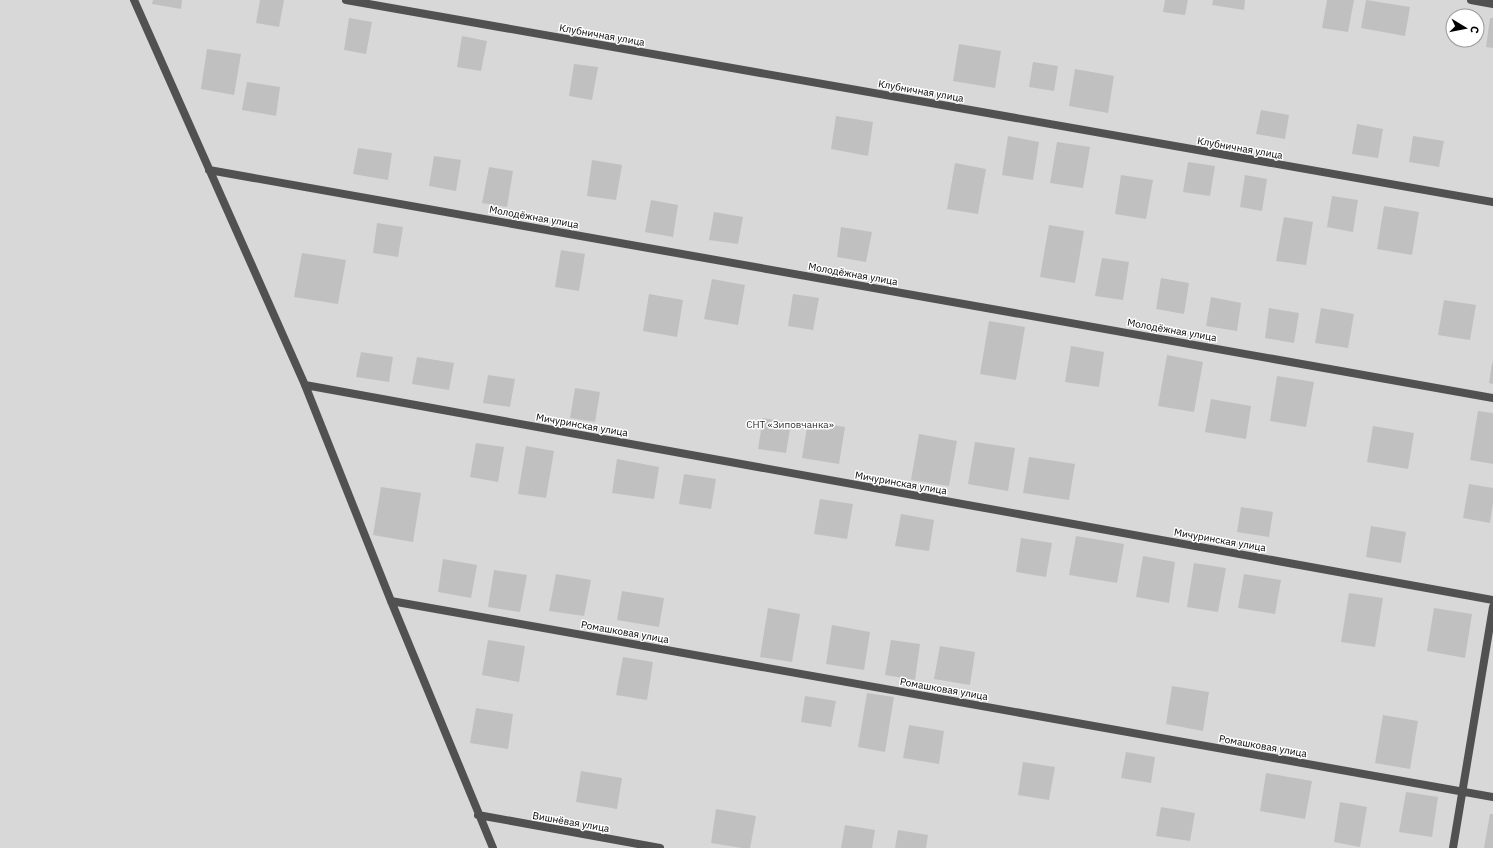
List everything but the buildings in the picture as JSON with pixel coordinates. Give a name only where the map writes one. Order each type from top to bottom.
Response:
[{"type":"street","points":[[134,0],[305,385],[478,815],[493,848]]},
{"type":"street","name":"Клубничная улица","points":[[346,0],[1493,202]]},
{"type":"street","points":[[1471,0],[1493,4]]},
{"type":"street","name":"Молодёжная улица","points":[[209,170],[1493,398]]},
{"type":"street","name":"Мичуринская улица","points":[[305,385],[1493,600]]},
{"type":"street","name":"Ромашковая улица","points":[[391,600],[1493,797]]},
{"type":"street","points":[[1453,848],[1493,607]]},
{"type":"street","name":"Вишнёвая улица","points":[[478,815],[660,848]]},
{"type":"green space","name":"СНТ «Зиповчанка»","points":[[0,0],[1493,0],[1493,848],[0,848]]}]
